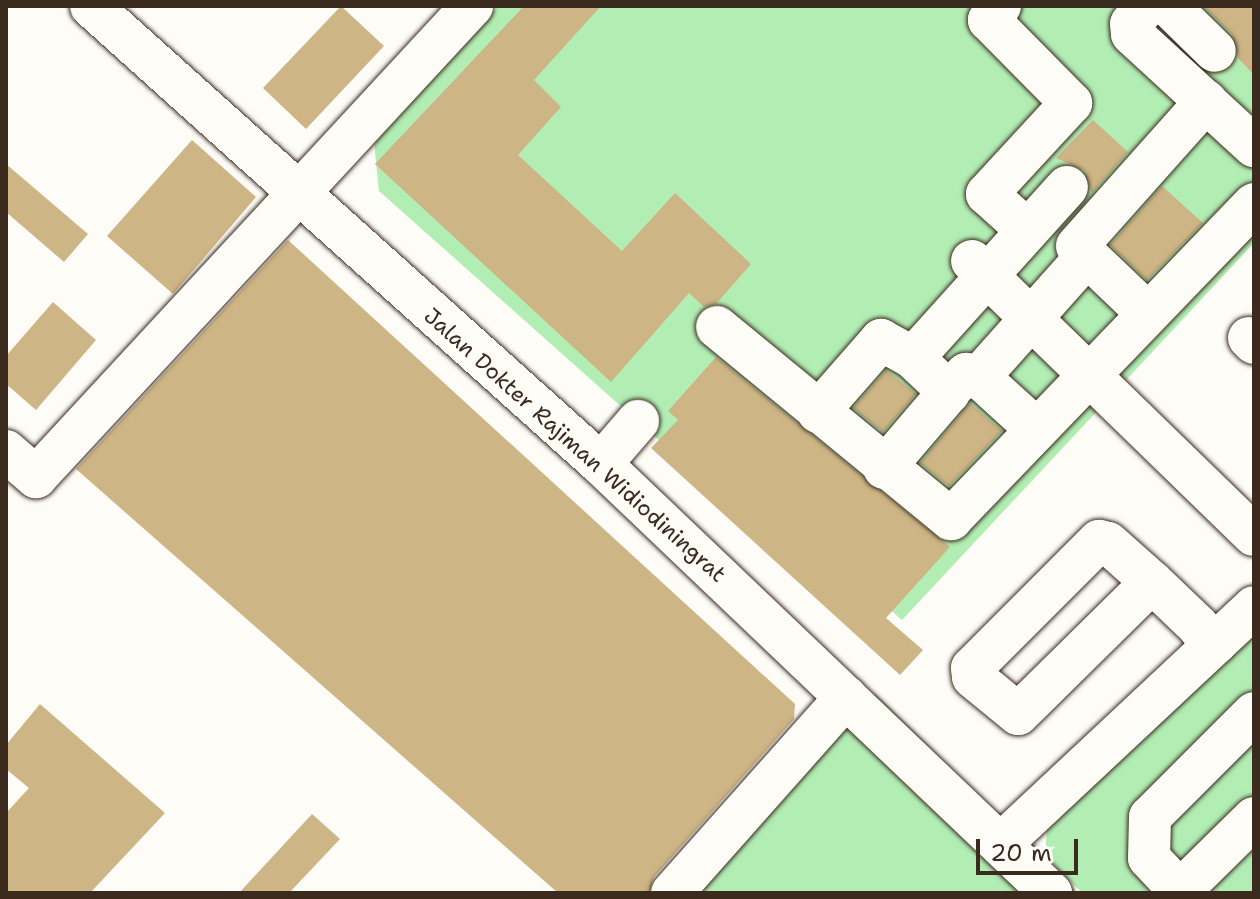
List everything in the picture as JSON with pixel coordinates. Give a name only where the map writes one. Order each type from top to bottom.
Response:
[{"type":"street","name":"Jalan Dokter Rajiman Widiodiningrat","points":[[91,6],[296,195],[601,464],[1051,893]]},
{"type":"street","points":[[6,451],[36,477],[472,6]]},
{"type":"street","points":[[1000,6],[989,20],[1071,103],[987,194],[1027,230]]},
{"type":"street","points":[[1146,6],[1131,24],[1132,34],[1254,146]]},
{"type":"street","points":[[1169,6],[1215,51]]},
{"type":"street","points":[[884,468],[1031,317],[1206,101]]},
{"type":"street","points":[[1025,151],[1067,187],[1092,238],[1146,312]]},
{"type":"street","points":[[913,358],[979,268],[1027,230],[1067,187]]},
{"type":"street","points":[[717,327],[884,468],[951,519],[1091,369],[1254,204]]},
{"type":"street","points":[[979,268],[1091,369],[1254,535]]},
{"type":"street","points":[[818,412],[881,340],[964,384],[1035,428]]},
{"type":"street","points":[[601,464],[638,421]]},
{"type":"street","points":[[1152,582],[1216,643]]},
{"type":"street","points":[[1002,843],[1254,607]]},
{"type":"street","points":[[672,893],[846,697]]},
{"type":"street","points":[[1254,713],[1150,817],[1144,837],[1149,858],[1181,892],[1254,818]]},
{"type":"green space","points":[[499,6],[1254,6],[1254,243],[902,620],[678,421],[660,441],[379,191],[374,142]]},
{"type":"green space","points":[[1254,633],[1254,893],[1082,893],[1045,856],[1047,829]]},
{"type":"green space","points":[[875,693],[1078,893],[695,893]]},
{"type":"building","points":[[341,6],[384,46],[306,129],[263,88]]},
{"type":"building","points":[[524,6],[601,6],[534,80],[561,107],[518,155],[622,251],[675,193],[751,264],[716,304],[704,307],[689,293],[611,382],[375,164]]},
{"type":"building","points":[[1203,6],[1254,6],[1254,75],[1238,58],[1232,34]]},
{"type":"building","points":[[1093,120],[1128,152],[1092,193],[1084,170],[1056,158]]},
{"type":"building","points":[[192,140],[256,197],[173,294],[107,236]]},
{"type":"building","points":[[6,164],[88,234],[64,262],[6,212]]},
{"type":"building","points":[[1162,186],[1203,223],[1147,280],[1110,245]]},
{"type":"building","points":[[288,240],[795,704],[794,719],[654,877],[649,893],[558,893],[76,469]]},
{"type":"building","points":[[53,302],[96,340],[36,410],[6,384],[6,356]]},
{"type":"building","points":[[716,357],[950,547],[886,618],[923,650],[900,675],[651,448],[678,420],[668,411]]},
{"type":"building","points":[[886,370],[916,394],[883,432],[853,408]]},
{"type":"building","points":[[970,403],[1002,431],[949,486],[920,463]]},
{"type":"building","points":[[40,704],[165,813],[90,893],[6,893],[6,813],[29,788],[6,769],[6,745]]},
{"type":"building","points":[[312,814],[340,839],[289,893],[239,893]]}]
